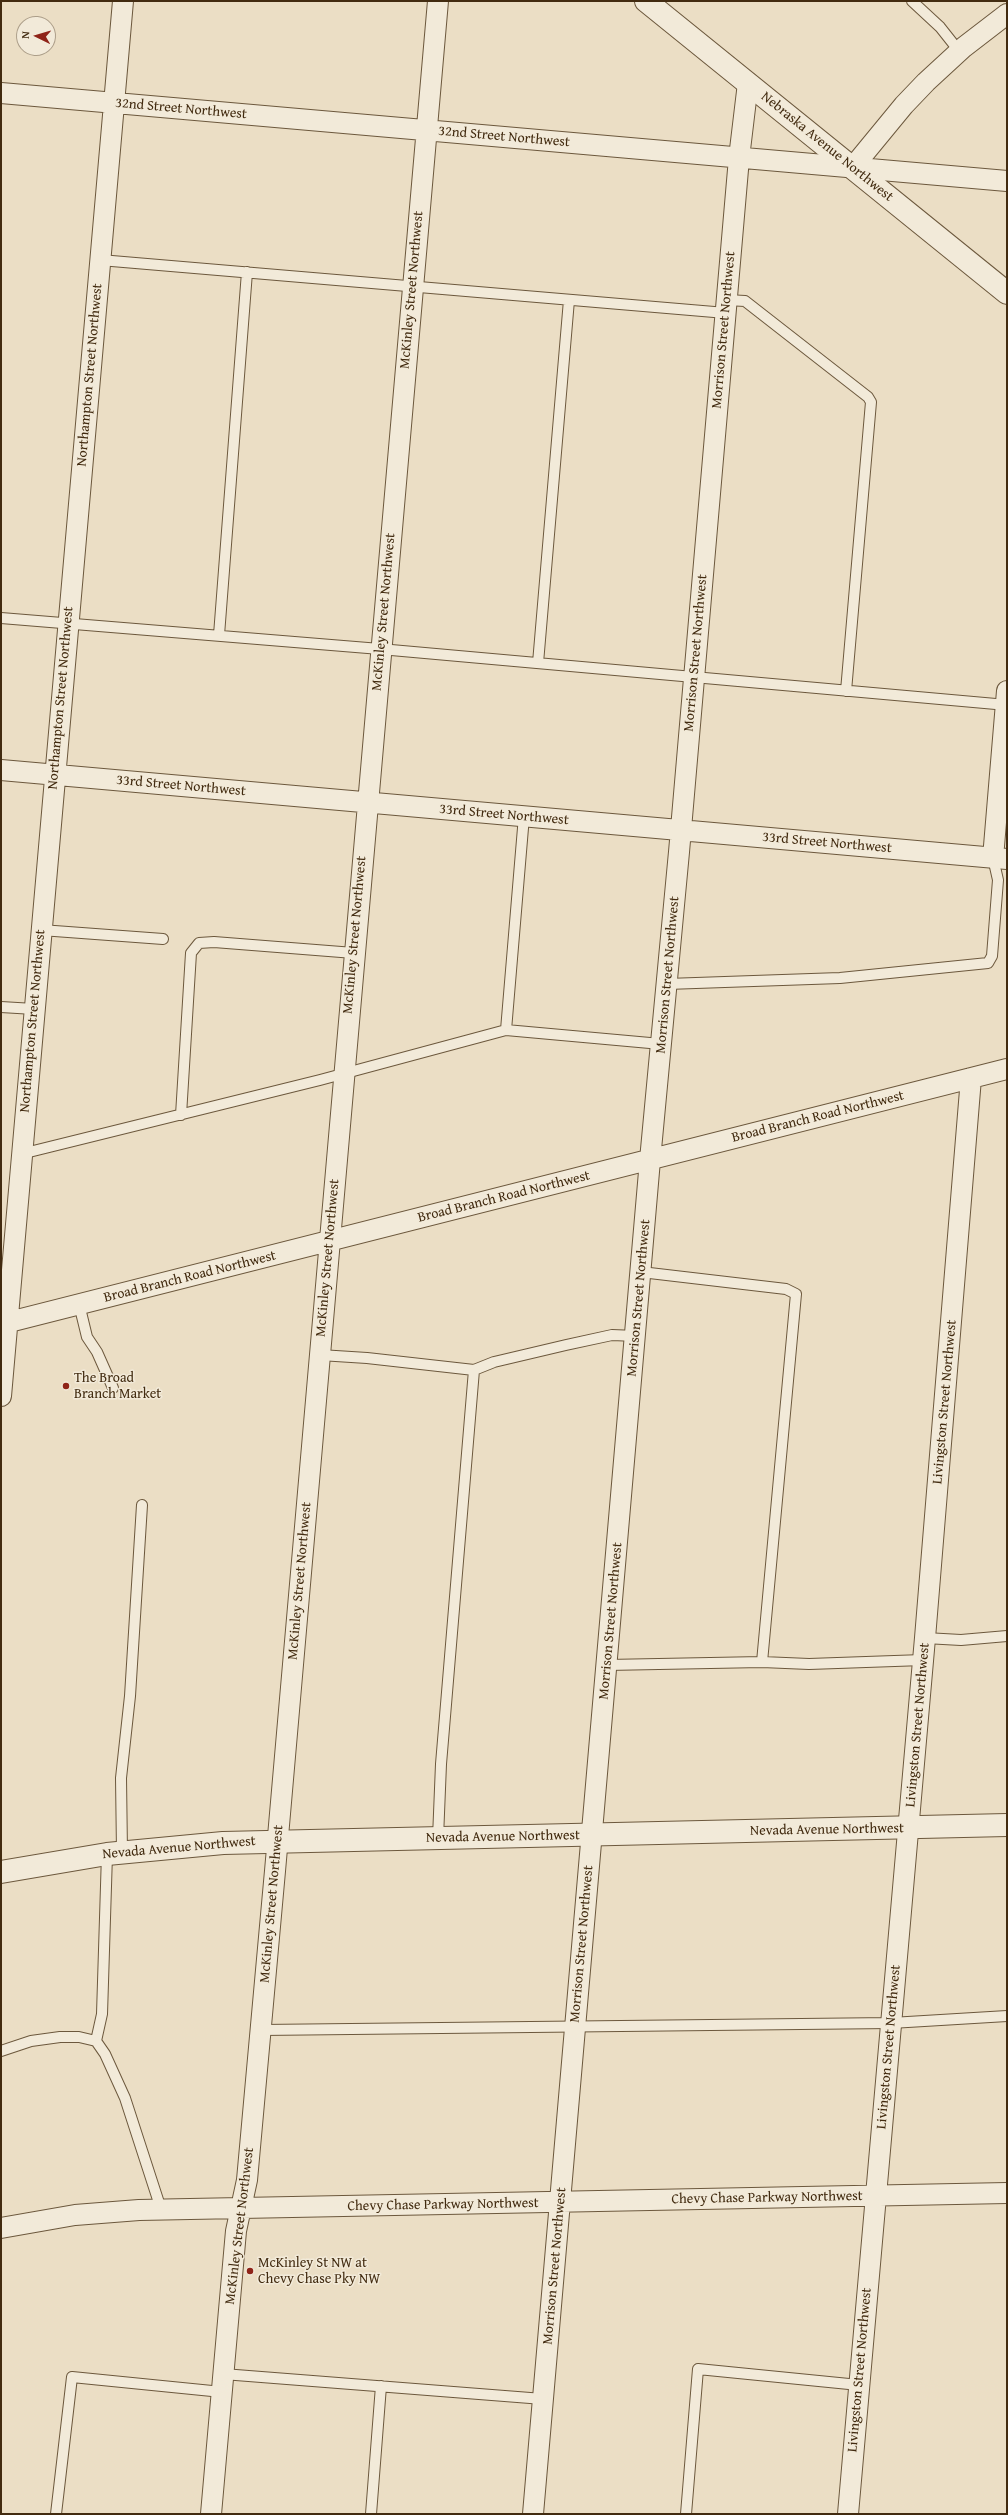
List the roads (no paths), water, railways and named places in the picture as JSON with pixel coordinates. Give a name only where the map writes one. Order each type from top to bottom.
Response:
[{"type":"street","name":"Northampton Street Northwest","points":[[1,1396],[4,1323],[21,1154],[123,1]]},
{"type":"street","name":"McKinley Street Northwest","points":[[211,2514],[236,2231],[247,2180],[278,1841],[343,1074],[438,1]]},
{"type":"street","name":"Nebraska Avenue Northwest","points":[[646,1],[1007,293]]},
{"type":"street","points":[[853,167],[904,105],[959,51],[1007,14]]},
{"type":"street","name":"Morrison Street Northwest","points":[[533,2514],[636,1336],[650,1160],[681,830],[739,158],[748,82]]},
{"type":"street","name":"32nd Street Northwest","points":[[1,93],[1007,181]]},
{"type":"street","points":[[1000,858],[1007,700]]},
{"type":"street","name":"33rd Street Northwest","points":[[1,770],[1000,858]]},
{"type":"street","name":"Broad Branch Road Northwest","points":[[4,1323],[1007,1069]]},
{"type":"street","name":"Livingston Street Northwest","points":[[848,2514],[875,2196],[909,1828],[971,1078]]},
{"type":"street","name":"Nevada Avenue Northwest","points":[[1,1872],[115,1853],[209,1844],[278,1841],[592,1836],[1007,1825]]},
{"type":"street","name":"Chevy Chase Parkway Northwest","points":[[1,2228],[75,2215],[161,2209],[560,2203],[1007,2193]]},
{"type":"lane","points":[[912,1],[940,27],[959,51]]},
{"type":"lane","points":[[100,260],[569,300],[726,306],[745,301],[868,397],[871,402],[846,691]]},
{"type":"lane","points":[[219,635],[247,272]]},
{"type":"lane","points":[[538,663],[569,300]]},
{"type":"lane","points":[[1,618],[219,635],[846,691],[1007,700]]},
{"type":"lane","points":[[506,1030],[524,816]]},
{"type":"lane","points":[[667,984],[840,978],[988,963],[992,956],[1000,858]]},
{"type":"lane","points":[[41,930],[163,939]]},
{"type":"lane","points":[[181,1115],[191,953],[199,943],[214,942],[354,953]]},
{"type":"lane","points":[[1,1007],[34,1009]]},
{"type":"lane","points":[[21,1154],[343,1074],[506,1030],[661,1044]]},
{"type":"lane","points":[[641,1272],[786,1289],[796,1294],[762,1662]]},
{"type":"lane","points":[[79,1304],[88,1337],[97,1352],[113,1388]]},
{"type":"lane","points":[[320,1355],[474,1370],[494,1362],[612,1335],[636,1336]]},
{"type":"lane","points":[[438,1838],[442,1756],[474,1370]]},
{"type":"lane","points":[[96,2041],[102,2014],[120,1778],[130,1696],[142,1505]]},
{"type":"lane","points":[[925,1638],[961,1640],[1007,1636]]},
{"type":"lane","points":[[607,1665],[762,1662],[809,1664],[923,1660]]},
{"type":"lane","points":[[260,2030],[891,2023],[1007,2016]]},
{"type":"lane","points":[[1,2051],[31,2041],[60,2037],[80,2037],[96,2041],[105,2054],[125,2098],[161,2209]]},
{"type":"lane","points":[[686,2514],[698,2369],[859,2385]]},
{"type":"lane","points":[[56,2514],[72,2377],[222,2383],[381,2386],[543,2399]]},
{"type":"lane","points":[[371,2514],[381,2386]]},
{"type":"place","name":"The Broad Branch Market","points":[[66,1386]]},
{"type":"place","name":"McKinley St NW at Chevy Chase Pky NW","points":[[250,2271]]}]
